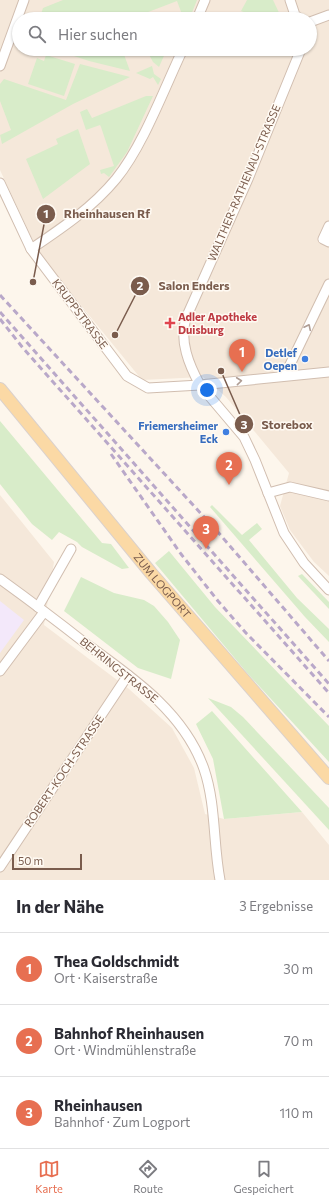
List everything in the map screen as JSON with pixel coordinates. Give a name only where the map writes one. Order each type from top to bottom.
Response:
[{"type":"main road","name":"ZUM LOGPORT","points":[[0,389],[151,573],[329,778]]},
{"type":"street","points":[[20,12],[24,0]]},
{"type":"street","points":[[200,12],[206,0]]},
{"type":"street","points":[[290,0],[294,12]]},
{"type":"street","points":[[317,19],[329,15]]},
{"type":"street","points":[[0,66],[12,33]]},
{"type":"street","points":[[31,249],[91,206],[116,179],[132,156],[179,56]]},
{"type":"street","name":"WALTHER-RATHENAU-STRASSE","points":[[298,56],[248,180],[184,323],[184,342],[195,376],[200,385],[244,437],[255,460],[284,533],[304,563],[329,590]]},
{"type":"street","name":"KRUPPSTRASSE","points":[[0,183],[31,249],[127,376],[148,388],[200,385],[285,375],[329,372]]},
{"type":"street","points":[[329,226],[323,239],[329,242]]},
{"type":"street","points":[[285,375],[329,284]]},
{"type":"street","points":[[268,493],[290,487],[329,496]]},
{"type":"street","points":[[0,671],[41,609],[71,548]]},
{"type":"street","name":"BEHRINGSTRASSE","points":[[0,579],[128,674],[166,708],[180,725],[201,763],[209,786],[220,880]]},
{"type":"street","name":"ROBERT-KOCH-STRASSE","points":[[0,867],[128,674]]},
{"type":"shaded area","points":[[0,0],[329,0],[329,576],[314,562],[290,530],[280,506],[289,473],[226,397],[203,377],[142,380],[39,254],[0,170]]},
{"type":"shaded area","points":[[0,495],[54,562],[44,625],[129,689],[172,728],[194,768],[205,814],[224,819],[302,812],[329,845],[329,880],[0,880]]},
{"type":"shaded area","points":[[0,601],[24,620],[0,653]]},
{"type":"green space","points":[[63,0],[197,0],[192,12],[181,12],[177,1],[148,12],[42,12],[43,8]]},
{"type":"green space","points":[[247,0],[273,0],[279,12],[244,12],[241,11]]},
{"type":"green space","points":[[46,56],[49,56],[75,64],[64,96],[28,84],[37,58],[44,61]]},
{"type":"green space","points":[[74,56],[125,56],[130,71]]},
{"type":"green space","points":[[150,56],[164,56],[159,67],[153,62]]},
{"type":"green space","points":[[80,64],[130,77],[73,104],[2,144],[0,135],[11,130],[0,101],[0,84],[4,79],[66,100]]},
{"type":"green space","points":[[152,66],[154,74],[161,79],[158,85],[153,77],[150,79],[136,73]]},
{"type":"green space","points":[[146,96],[153,96],[127,152],[109,177],[104,173],[101,174],[100,170],[114,166],[101,127],[100,125],[86,130],[80,112],[87,109],[92,118]]},
{"type":"green space","points":[[78,129],[90,164],[43,199],[26,159],[58,144],[56,139]]},
{"type":"green space","points":[[0,421],[102,543],[111,544],[129,568],[122,569],[82,547],[77,542],[59,532],[52,540],[32,524],[0,484]]},
{"type":"green space","points":[[212,505],[242,535],[257,523],[262,529],[249,540],[297,598],[329,629],[329,642],[305,617],[210,507]]},
{"type":"green space","points":[[169,551],[215,607],[329,726],[329,762],[248,674],[155,563]]},
{"type":"green space","points":[[302,574],[329,602],[329,609],[298,576]]},
{"type":"green space","points":[[81,577],[114,593],[144,600],[154,606],[168,622],[180,640],[171,679],[138,668],[64,611]]},
{"type":"green space","points":[[208,698],[231,707],[243,717],[329,808],[329,830]]},
{"type":"green space","points":[[212,711],[302,812],[224,819],[213,759],[196,724]]},
{"type":"railway","points":[[0,295],[217,531],[329,661]]},
{"type":"railway","points":[[0,312],[329,684]]},
{"type":"railway","points":[[0,319],[23,348],[329,693]]},
{"type":"railway","points":[[111,454],[181,554],[218,601],[246,633],[329,717]]},
{"type":"place","name":"Rheinhausen Rf","points":[[33,282]]},
{"type":"place","name":"Adler Apotheke Duisburg","points":[[170,323]]},
{"type":"place","name":"Salon Enders","points":[[115,335]]},
{"type":"place","name":"Detlef Oepen","points":[[305,359]]},
{"type":"place","name":"Storebox","points":[[221,371]]},
{"type":"place","name":"Thea Goldschmidt","points":[[242,372]]},
{"type":"place","name":"Friemersheimer Eck","points":[[226,432]]},
{"type":"place","name":"Bahnhof Rheinhausen","points":[[229,485]]},
{"type":"place","name":"Rheinhausen","points":[[206,549]]}]
